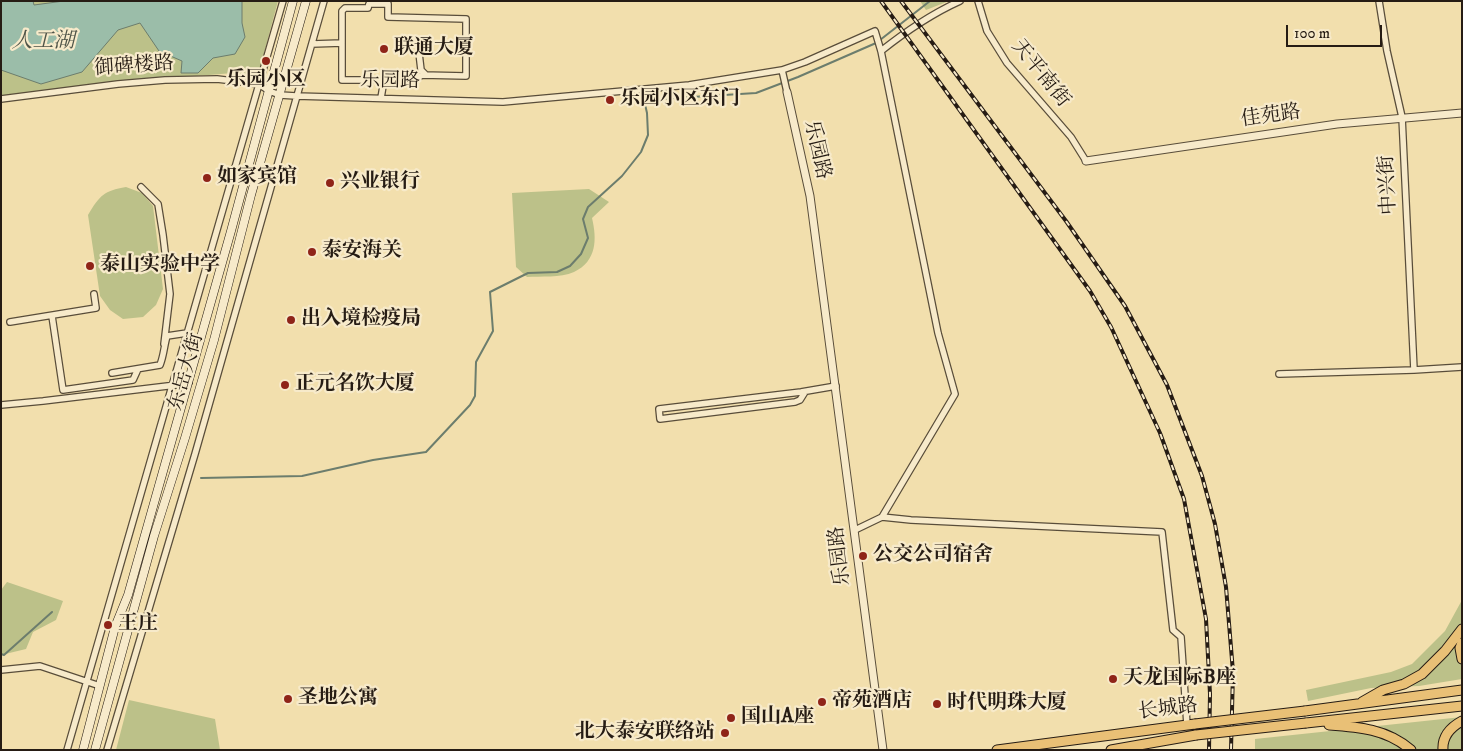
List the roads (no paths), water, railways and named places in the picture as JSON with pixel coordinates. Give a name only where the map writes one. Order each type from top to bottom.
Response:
[{"type":"main road","name":"东岳大街","points":[[83,750],[115,627],[128,595],[189,382],[293,1]]},
{"type":"main road","name":"东岳大街","points":[[95,750],[154,536],[214,340],[251,195],[306,1]]},
{"type":"main road","points":[[1357,704],[1383,690],[1404,684],[1422,674],[1446,651],[1462,629]]},
{"type":"main road","points":[[1462,643],[1460,648],[1462,659]]},
{"type":"main road","name":"长城路","points":[[997,750],[1191,724],[1305,712],[1462,690]]},
{"type":"main road","name":"长城路","points":[[1111,750],[1196,735],[1462,706]]},
{"type":"main road","points":[[1443,750],[1446,736],[1453,726],[1462,721]]},
{"type":"main road","points":[[1306,723],[1377,730],[1390,735],[1411,750]]},
{"type":"street","points":[[67,750],[283,1]]},
{"type":"street","points":[[106,750],[195,454],[324,1]]},
{"type":"street","points":[[880,48],[942,9],[960,1]]},
{"type":"street","name":"天平南街","points":[[978,1],[986,31],[1002,55],[1070,137],[1086,161]]},
{"type":"street","name":"中兴街","points":[[1379,1],[1387,51],[1402,117],[1414,370]]},
{"type":"street","points":[[369,4],[388,4],[388,18],[466,19],[466,76],[422,75],[410,80],[342,80],[342,43],[342,11],[345,8],[368,8],[369,4]]},
{"type":"street","points":[[783,72],[875,31],[938,333],[954,394],[882,518]]},
{"type":"street","points":[[312,44],[342,43]]},
{"type":"street","points":[[419,53],[421,70],[426,75]]},
{"type":"street","name":"乐园路","points":[[269,91],[280,95],[296,96],[503,102],[689,85],[783,72],[810,196],[883,750]]},
{"type":"street","name":"御碑楼路","points":[[1,99],[165,80],[217,79],[259,84],[269,91]]},
{"type":"street","points":[[381,98],[384,80]]},
{"type":"street","name":"佳苑路","points":[[1086,161],[1337,124],[1462,113]]},
{"type":"street","points":[[112,373],[160,365],[164,356],[170,294],[158,204],[141,187]]},
{"type":"street","points":[[10,322],[96,308],[94,294]]},
{"type":"street","points":[[52,316],[62,390],[133,380],[138,369]]},
{"type":"street","points":[[164,344],[167,336],[167,326]]},
{"type":"street","points":[[167,336],[186,333]]},
{"type":"street","points":[[1279,374],[1462,367]]},
{"type":"street","points":[[1,404],[172,386],[189,382]]},
{"type":"street","points":[[805,392],[800,400],[795,402],[660,419],[659,409],[805,392],[836,386]]},
{"type":"street","points":[[855,530],[882,518],[1162,532],[1173,630],[1181,637],[1191,724]]},
{"type":"street","points":[[1,670],[40,666],[100,686]]},
{"type":"water","name":"人工湖","points":[[1,1],[33,1],[34,5],[64,1],[242,1],[242,23],[245,37],[235,54],[213,58],[198,73],[181,73],[182,61],[159,51],[140,23],[118,30],[82,72],[41,84],[1,70]]},
{"type":"waterway","points":[[880,40],[930,1]]},
{"type":"waterway","points":[[201,478],[302,476],[373,460],[426,452],[470,405],[475,396],[476,362],[493,331],[490,292],[528,273],[557,272],[570,266],[581,254],[588,238],[583,219],[588,207],[622,176],[641,152],[648,135],[647,113],[644,100],[756,93],[876,43]]},
{"type":"waterway","points":[[1,654],[4,655],[52,612]]},
{"type":"railway","points":[[881,1],[1090,291],[1111,327],[1160,433],[1184,499],[1206,619],[1210,694],[1209,750]]},
{"type":"railway","points":[[901,1],[1066,221],[1125,306],[1167,385],[1202,476],[1215,524],[1226,587],[1233,672],[1231,750]]},
{"type":"place","name":"联通大厦","points":[[384,49]]},
{"type":"place","name":"乐园小区","points":[[266,61]]},
{"type":"place","name":"乐园小区东门","points":[[610,100]]},
{"type":"place","name":"如家宾馆","points":[[207,178]]},
{"type":"place","name":"兴业银行","points":[[330,183]]},
{"type":"place","name":"泰安海关","points":[[312,252]]},
{"type":"place","name":"泰山实验中学","points":[[90,266]]},
{"type":"place","name":"出入境检疫局","points":[[291,320]]},
{"type":"place","name":"正元名饮大厦","points":[[285,385]]},
{"type":"place","name":"公交公司宿舍","points":[[863,556]]},
{"type":"place","name":"王庄","points":[[108,625]]},
{"type":"place","name":"天龙国际B座","points":[[1113,679]]},
{"type":"place","name":"圣地公寓","points":[[288,699]]},
{"type":"place","name":"帝苑酒店","points":[[822,702]]},
{"type":"place","name":"时代明珠大厦","points":[[937,704]]},
{"type":"place","name":"国山A座","points":[[731,718]]},
{"type":"place","name":"北大泰安联络站","points":[[725,733]]}]
